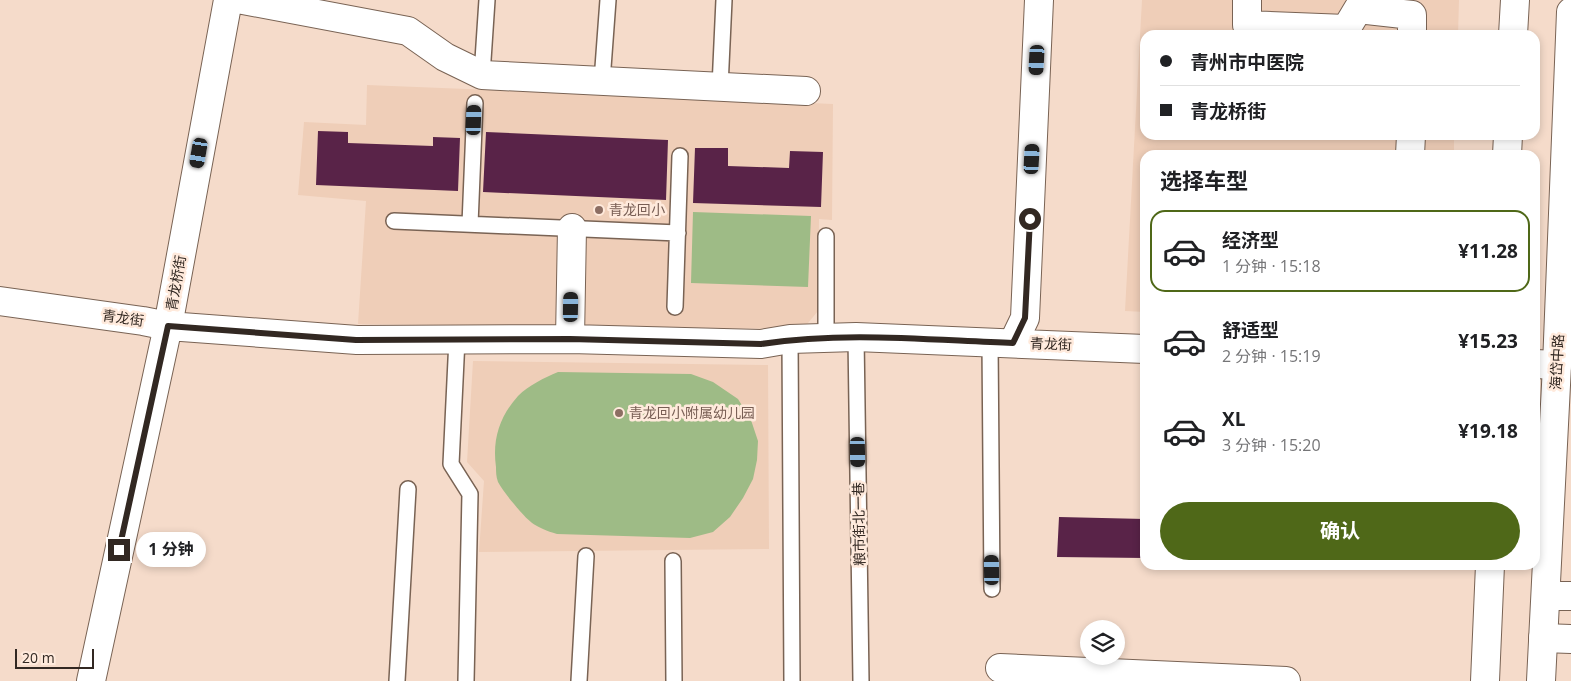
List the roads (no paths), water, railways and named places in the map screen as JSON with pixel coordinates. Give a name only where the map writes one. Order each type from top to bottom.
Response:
[{"type":"street","name":"青龙桥街","points":[[91,681],[168,326],[228,0]]},
{"type":"street","points":[[244,0],[408,31],[445,57],[482,75],[806,91]]},
{"type":"street","points":[[1002,342],[1025,318],[1039,0]]},
{"type":"street","points":[[1246,0],[1246,25],[1346,29],[1358,9],[1412,15],[1412,30]]},
{"type":"street","points":[[1513,30],[1515,0]]},
{"type":"street","name":"海岱中路","points":[[1541,681],[1543,638],[1558,596],[1546,364],[1571,12]]},
{"type":"street","points":[[570,339],[572,228]]},
{"type":"street","name":"青龙街","points":[[0,301],[168,326],[356,340],[570,339],[761,344],[790,339],[856,337],[1140,348]]},
{"type":"street","points":[[1485,681],[1490,570]]},
{"type":"street","points":[[1543,638],[1571,639]]},
{"type":"street","points":[[1000,668],[1286,681]]},
{"type":"lane","points":[[482,75],[487,0]]},
{"type":"lane","points":[[602,81],[608,0]]},
{"type":"lane","points":[[720,87],[724,0]]},
{"type":"lane","points":[[470,224],[475,103]]},
{"type":"lane","points":[[675,307],[680,156]]},
{"type":"lane","points":[[394,221],[678,232]]},
{"type":"lane","points":[[826,236],[826,338]]},
{"type":"lane","name":"粮市街北一巷","points":[[856,337],[862,681]]},
{"type":"lane","points":[[457,339],[451,464],[470,494],[466,681]]},
{"type":"lane","points":[[790,339],[792,681]]},
{"type":"lane","points":[[992,589],[1002,342]]},
{"type":"lane","points":[[396,681],[408,489]]},
{"type":"lane","points":[[579,681],[586,556]]},
{"type":"lane","points":[[673,561],[674,681]]},
{"type":"place","name":"青龙回小","points":[[599,210]]},
{"type":"place","name":"青龙回小附属幼儿园","points":[[619,413]]}]
